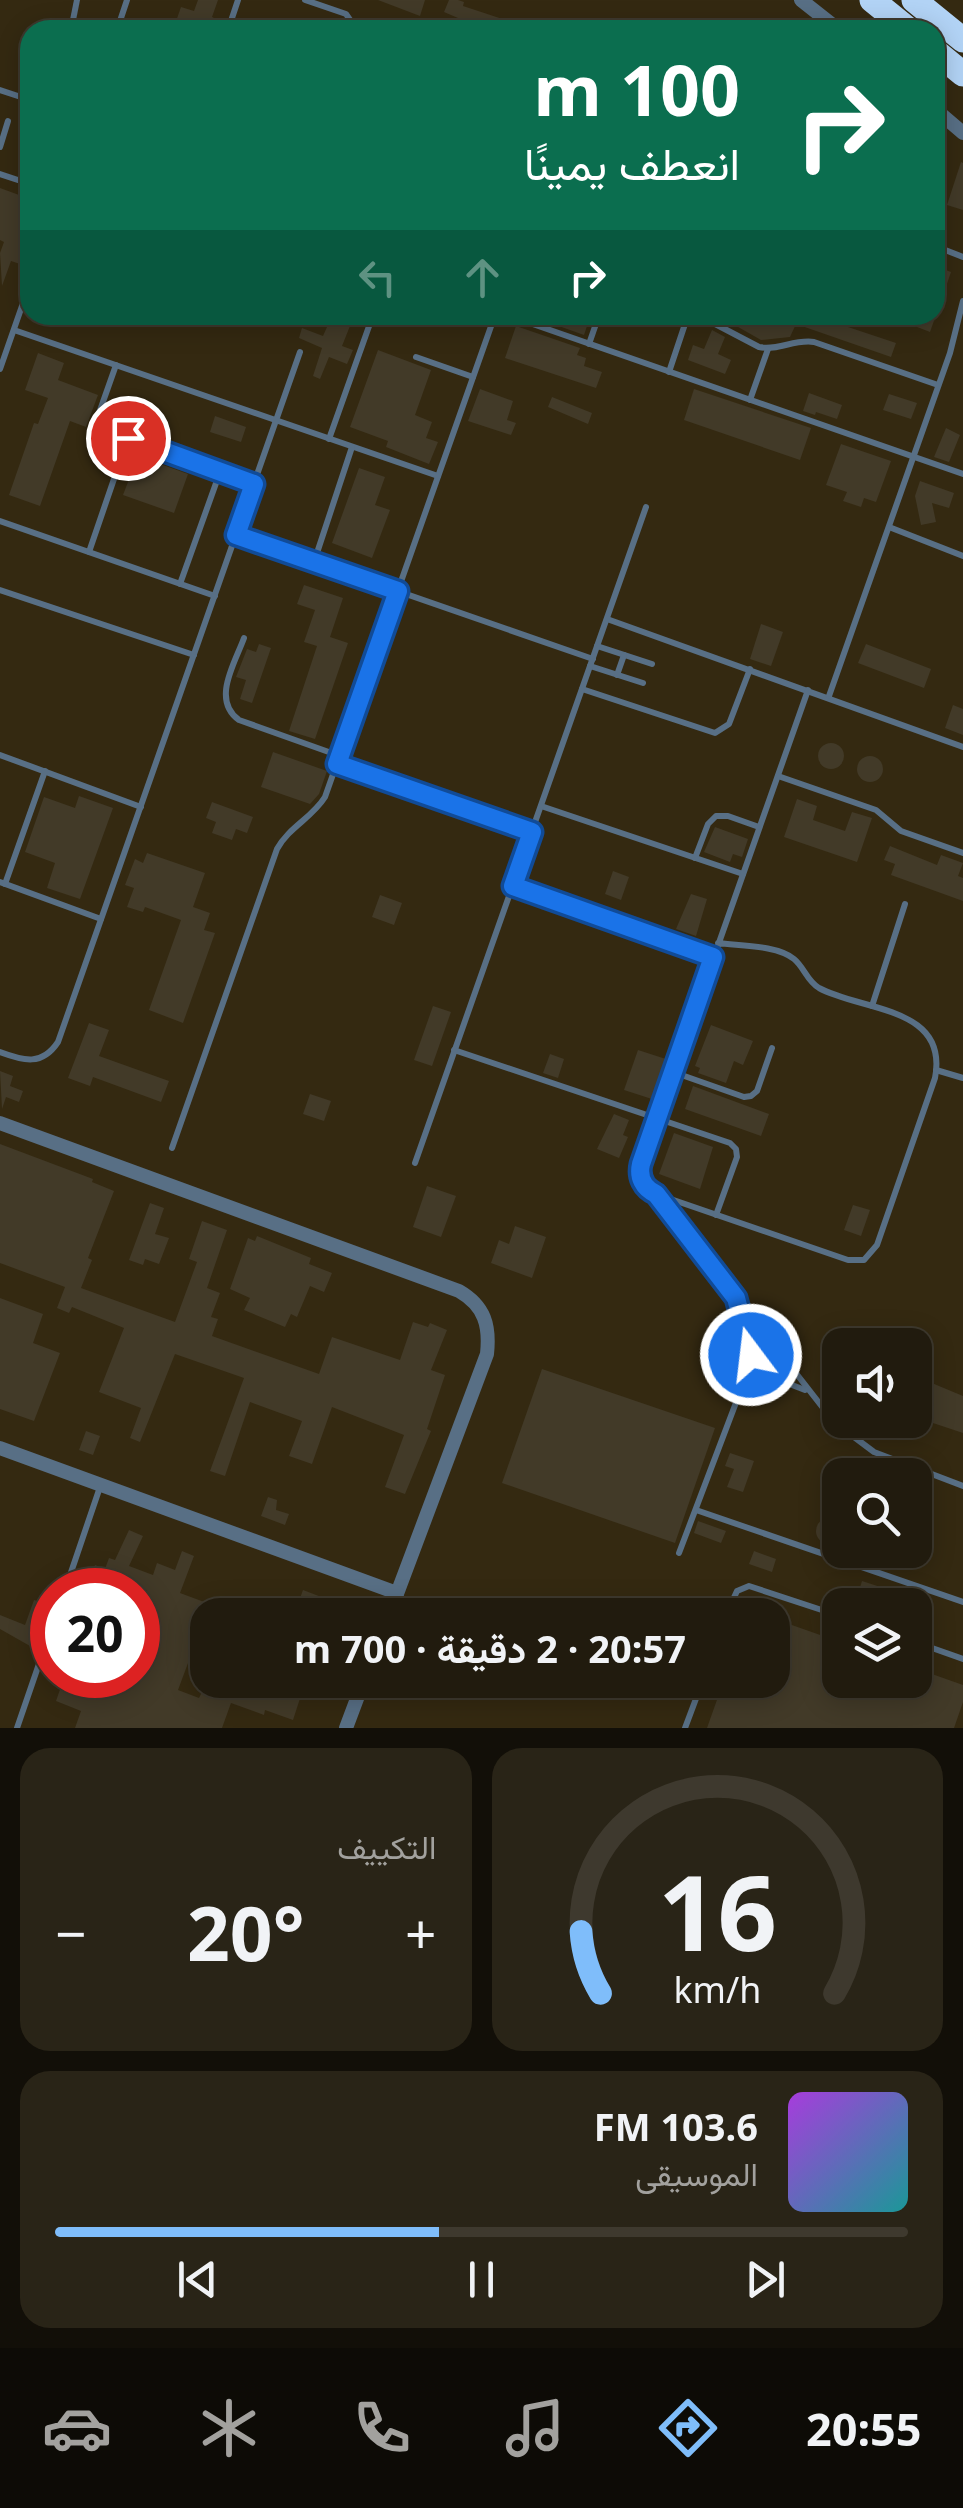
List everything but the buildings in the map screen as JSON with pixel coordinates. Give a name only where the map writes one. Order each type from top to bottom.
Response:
[{"type":"highway","points":[[872,0],[897,20]]},
{"type":"highway","points":[[914,0],[938,20]]},
{"type":"street","points":[[801,0],[826,20]]},
{"type":"street","points":[[0,1123],[459,1291],[477,1305],[487,1325],[487,1354],[395,1598]]},
{"type":"street","points":[[0,1448],[397,1592]]},
{"type":"street","points":[[346,1728],[357,1698]]},
{"type":"lane","points":[[305,0],[346,14],[350,20]]},
{"type":"lane","points":[[0,147],[8,121]]},
{"type":"lane","points":[[828,696],[950,353],[963,302]]},
{"type":"lane","points":[[0,370],[20,312]]},
{"type":"lane","points":[[329,439],[369,325]]},
{"type":"lane","points":[[172,1148],[277,850],[290,830],[322,802],[491,325]]},
{"type":"lane","points":[[535,325],[963,474]]},
{"type":"lane","points":[[589,344],[596,325]]},
{"type":"lane","points":[[669,372],[685,325]]},
{"type":"lane","points":[[719,325],[768,349],[798,341],[814,342],[938,385]]},
{"type":"lane","points":[[14,330],[438,476]]},
{"type":"lane","points":[[750,400],[768,349]]},
{"type":"lane","points":[[950,353],[963,349]]},
{"type":"lane","points":[[0,1052],[34,1060],[54,1049],[300,352]]},
{"type":"lane","points":[[416,358],[473,377]]},
{"type":"lane","points":[[116,365],[98,423],[102,429],[254,484]]},
{"type":"lane","points":[[89,552],[128,438]]},
{"type":"lane","points":[[314,562],[352,446]]},
{"type":"lane","points":[[180,584],[220,471]]},
{"type":"lane","points":[[415,1163],[646,507]]},
{"type":"lane","points":[[0,521],[215,596]]},
{"type":"lane","points":[[888,528],[963,556]]},
{"type":"lane","points":[[236,535],[644,683]]},
{"type":"lane","points":[[0,590],[194,655]]},
{"type":"lane","points":[[607,619],[963,746]]},
{"type":"lane","points":[[244,638],[224,695],[230,712],[239,720],[532,832]]},
{"type":"lane","points":[[598,646],[652,664]]},
{"type":"lane","points":[[617,675],[624,654]]},
{"type":"lane","points":[[582,689],[715,733],[728,724],[750,670]]},
{"type":"lane","points":[[718,943],[784,953],[797,961],[816,986],[905,1016],[923,1030],[934,1050],[936,1070],[877,1245],[870,1256],[859,1262],[656,1194],[646,1187],[640,1170],[673,1072],[742,874],[808,690]]},
{"type":"lane","points":[[0,755],[141,806]]},
{"type":"lane","points":[[45,771],[2,883],[101,918]]},
{"type":"lane","points":[[778,776],[876,810],[901,831],[963,853]]},
{"type":"lane","points":[[541,806],[742,874]]},
{"type":"lane","points":[[695,858],[708,824],[716,816],[760,827]]},
{"type":"lane","points":[[513,886],[713,957]]},
{"type":"lane","points":[[872,1006],[905,904]]},
{"type":"lane","points":[[673,1072],[744,1097],[751,1096],[757,1091],[772,1048]]},
{"type":"lane","points":[[454,1050],[730,1143],[737,1158],[716,1215]]},
{"type":"lane","points":[[936,1070],[963,1078]]},
{"type":"lane","points":[[656,1194],[834,1422],[864,1446],[963,1486]]},
{"type":"lane","points":[[679,1553],[737,1400],[753,1377],[736,1298]]},
{"type":"lane","points":[[753,1377],[779,1380],[808,1392]]},
{"type":"lane","points":[[73,1568],[101,1486]]},
{"type":"lane","points":[[696,1510],[963,1602]]},
{"type":"lane","points":[[733,1598],[736,1592],[749,1586],[785,1598]]},
{"type":"lane","points":[[790,1600],[822,1610]]},
{"type":"lane","points":[[932,1648],[963,1659]]},
{"type":"lane","points":[[17,1728],[30,1690]]},
{"type":"lane","points":[[685,1728],[696,1698]]},
{"type":"shaded area","points":[[0,0],[963,0],[963,1728],[0,1728]]},
{"type":"route","points":[[128,438],[254,484],[236,535],[398,591],[337,764],[532,832],[513,886],[713,957],[640,1176],[736,1298],[751,1355]]}]
